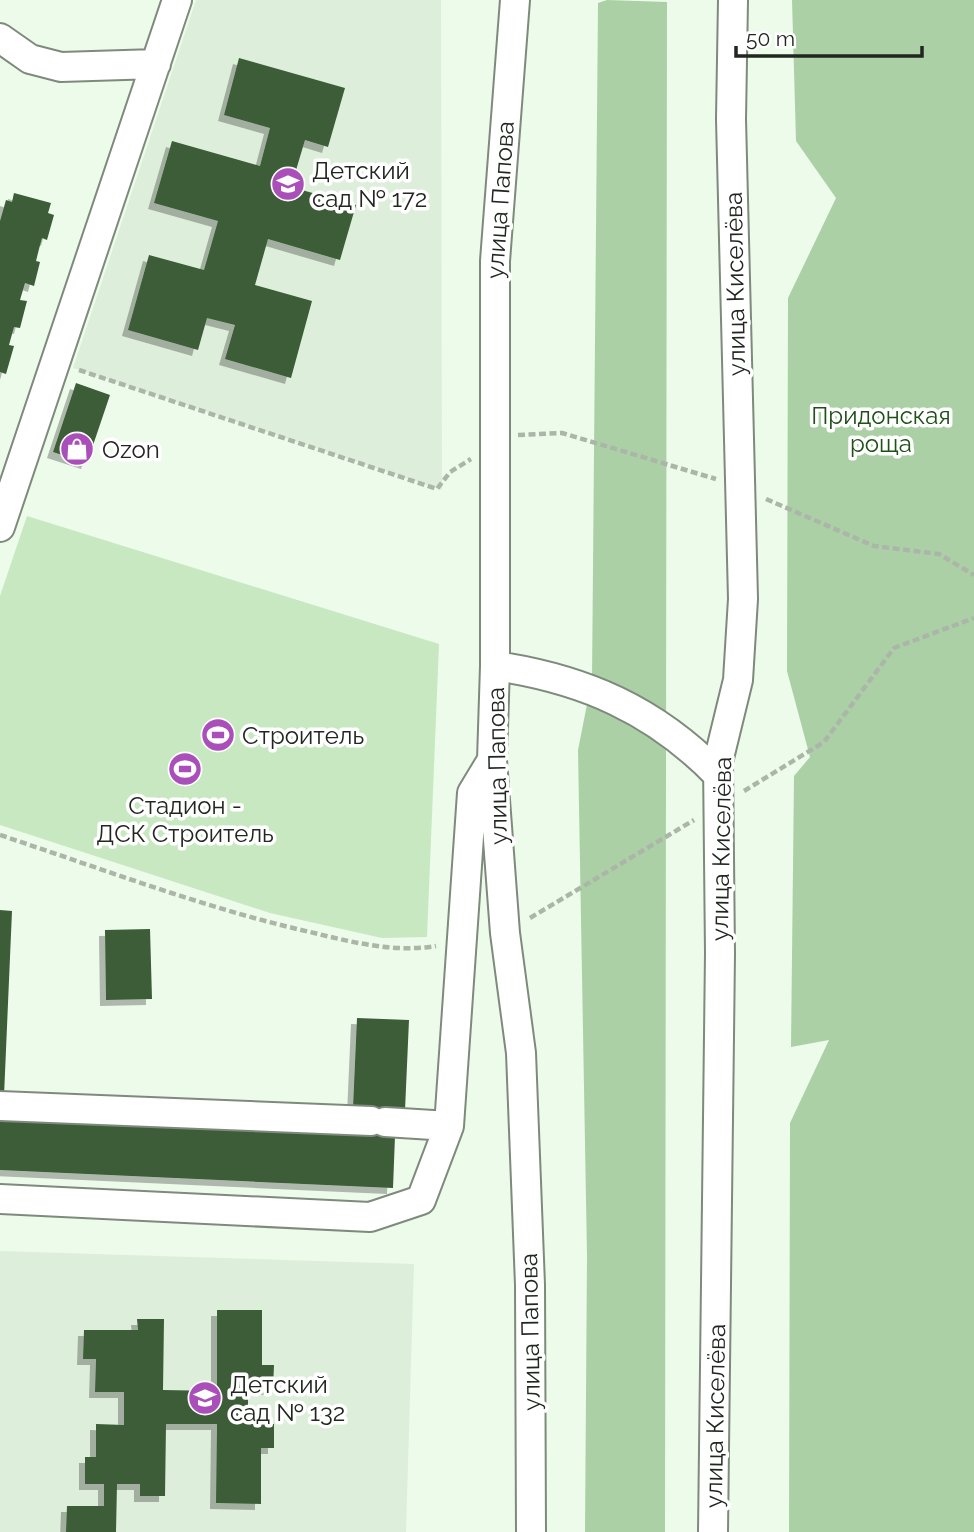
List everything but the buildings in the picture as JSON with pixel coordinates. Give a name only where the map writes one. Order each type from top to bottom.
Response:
[{"type":"street","points":[[0,527],[177,0]]},
{"type":"street","name":"улица Папова","points":[[515,0],[495,261],[495,666],[492,760],[505,933],[521,1053],[530,1285],[531,1532]]},
{"type":"street","name":"улица Киселёва","points":[[713,1532],[720,953],[718,762],[738,680],[743,598],[731,119],[733,0]]},
{"type":"street","points":[[0,38],[30,59],[61,67],[156,64]]},
{"type":"street","points":[[495,666],[558,678],[633,706],[688,744],[718,775]]},
{"type":"street","points":[[0,1199],[370,1217],[421,1200],[449,1126],[464,942],[472,793],[492,760]]},
{"type":"street","points":[[0,1107],[449,1126]]},
{"type":"path","points":[[55,362],[437,489],[450,472],[508,436],[562,433],[740,487],[874,546],[939,554],[974,575]]},
{"type":"path","points":[[505,933],[718,805],[797,761],[824,742],[894,648],[974,618]]},
{"type":"path","points":[[0,835],[246,918],[352,942],[421,949],[464,942]]},
{"type":"shaded area","name":"Детский сад № 172","points":[[196,0],[441,0],[442,490],[73,368]]},
{"type":"shaded area","name":"Детский сад № 132","points":[[0,1251],[414,1264],[406,1532],[0,1532]]},
{"type":"green space","points":[[607,0],[667,2],[665,1532],[585,1532],[587,1256],[578,750],[592,679],[598,3]]},
{"type":"green space","name":"Придонская роща","points":[[792,0],[974,0],[974,1532],[789,1532],[790,1123],[829,1040],[791,1047],[794,776],[810,757],[787,671],[788,298],[836,198],[796,141]]},
{"type":"green space","name":"Стадион - ДСК Строитель","points":[[27,516],[439,644],[427,937],[382,938],[270,913],[0,825],[0,596]]},
{"type":"place","name":"Детский сад № 172","points":[[288,184]]},
{"type":"place","name":"Ozon","points":[[77,449]]},
{"type":"place","name":"Строитель","points":[[218,735]]},
{"type":"place","name":"Стадион - ДСК Строитель","points":[[185,769]]},
{"type":"place","name":"Детский сад № 132","points":[[205,1398]]}]
